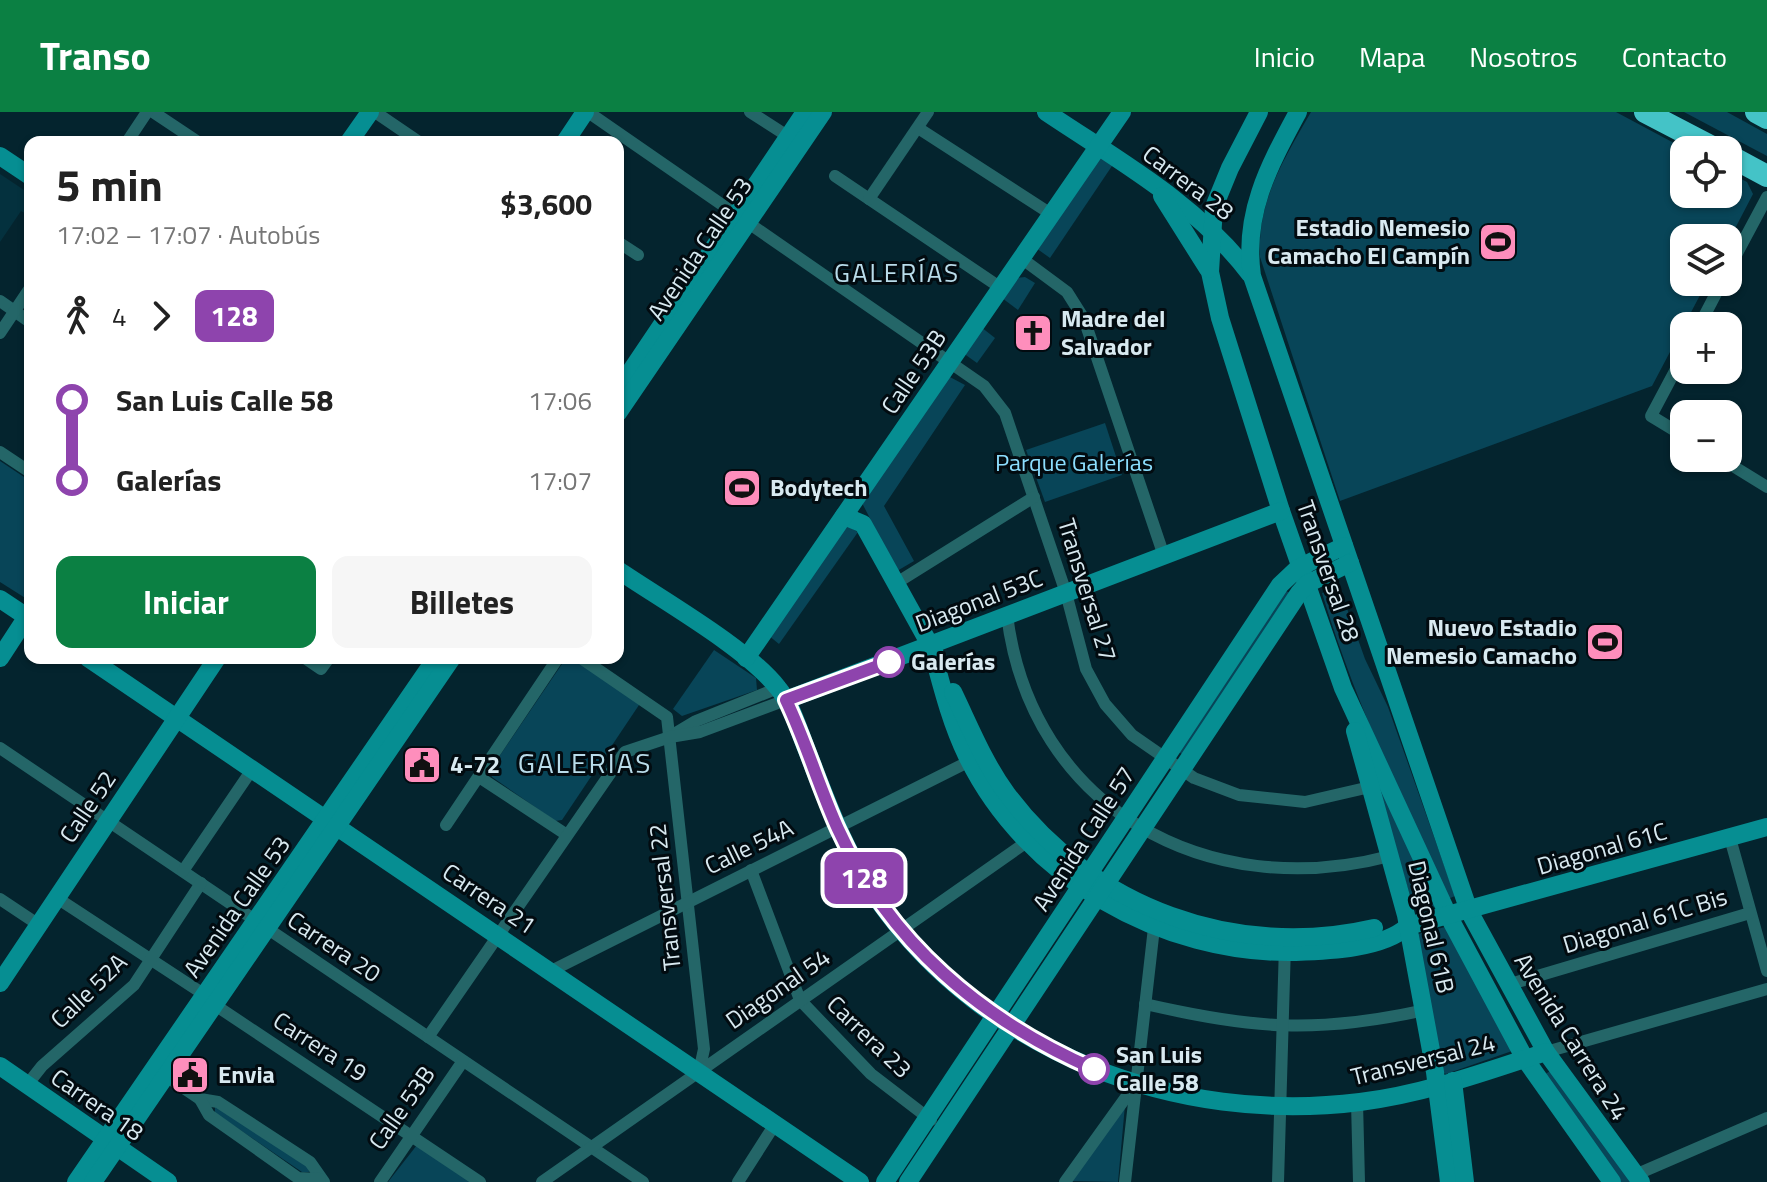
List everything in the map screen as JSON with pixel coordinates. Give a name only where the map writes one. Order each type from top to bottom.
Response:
[{"type":"highway","points":[[1645,112],[1691,136]]},
{"type":"highway","points":[[1756,112],[1767,118]]},
{"type":"highway","points":[[1742,163],[1767,176]]},
{"type":"main road","points":[[354,136],[372,112]]},
{"type":"main road","points":[[569,136],[586,112]]},
{"type":"main road","name":"Avenida Calle 53","points":[[624,404],[805,112]]},
{"type":"main road","name":"Avenida Calle 53","points":[[624,382],[741,219],[823,112]]},
{"type":"main road","name":"Carrera 28","points":[[1046,112],[1180,201],[1211,227],[1252,276]]},
{"type":"main road","name":"Calle 53B","points":[[746,658],[1122,112]]},
{"type":"main road","name":"Transversal 28","points":[[1259,112],[1220,189],[1211,227],[1210,272],[1224,331],[1281,511],[1343,688],[1449,917]]},
{"type":"main road","points":[[1252,276],[1250,235],[1257,196],[1298,112]]},
{"type":"main road","points":[[0,156],[24,172]]},
{"type":"main road","points":[[1154,184],[1210,272]]},
{"type":"main road","points":[[1180,201],[1220,189]]},
{"type":"main road","name":"Transversal 28","points":[[1252,276],[1469,911]]},
{"type":"main road","name":"Diagonal 53C","points":[[782,694],[931,646],[1281,511]]},
{"type":"main road","name":"Diagonal 61C","points":[[844,516],[863,524],[898,582],[931,646],[951,718],[976,758],[1007,794],[1034,836],[1101,892],[1155,919],[1236,932],[1285,945],[1396,923],[1408,926],[1449,917],[1767,827]]},
{"type":"main road","name":"Avenida Calle 57","points":[[885,1182],[1280,585],[1347,554]]},
{"type":"main road","points":[[624,574],[746,658],[782,694]]},
{"type":"main road","name":"Avenida Calle 57","points":[[908,1182],[1144,828],[1304,575]]},
{"type":"main road","points":[[0,599],[24,613]]},
{"type":"main road","points":[[0,658],[24,623]]},
{"type":"main road","name":"Carrera 21","points":[[97,664],[860,1182]]},
{"type":"main road","name":"Calle 52","points":[[0,983],[213,664]]},
{"type":"main road","name":"Avenida Calle 53","points":[[333,822],[432,664]]},
{"type":"main road","name":"Avenida Calle 53","points":[[93,1182],[110,1144],[333,822],[448,664]]},
{"type":"main road","name":"Diagonal 61B","points":[[1343,688],[1408,926],[1425,1010],[1446,1084],[1465,1182]]},
{"type":"main road","name":"Transversal 24","points":[[782,694],[838,828],[867,884],[902,931],[939,971],[996,1016],[1071,1059],[1136,1084],[1206,1100],[1280,1106],[1357,1102],[1446,1084],[1546,1052]]},
{"type":"main road","name":"Avenida Carrera 24","points":[[1469,911],[1546,1052],[1638,1178]]},
{"type":"main road","name":"Avenida Carrera 24","points":[[1449,917],[1525,1059],[1610,1181]]},
{"type":"main road","name":"Avenida Calle 53","points":[[76,1182],[166,1076],[210,1000]]},
{"type":"main road","name":"Carrera 18","points":[[0,1066],[168,1182]]},
{"type":"main road","name":"Diagonal 61B","points":[[1446,1084],[1449,1182]]},
{"type":"street","points":[[131,136],[147,112]]},
{"type":"street","points":[[153,112],[189,136]]},
{"type":"street","points":[[372,112],[410,136]]},
{"type":"street","name":"Transversal 27","points":[[586,112],[621,136]]},
{"type":"street","points":[[750,112],[789,137]]},
{"type":"street","points":[[869,199],[928,112]]},
{"type":"street","points":[[918,128],[1051,214]]},
{"type":"street","name":"Transversal 27","points":[[624,138],[984,386],[1000,406],[1034,497],[1066,593],[1086,669],[1105,704],[1132,735],[1165,760],[1207,785],[1272,801],[1305,802],[1370,787]]},
{"type":"street","points":[[835,176],[1001,288]]},
{"type":"street","points":[[1742,244],[1767,197]]},
{"type":"street","points":[[624,246],[638,255]]},
{"type":"street","points":[[1021,258],[1067,292],[1084,319],[1164,556]]},
{"type":"street","points":[[0,333],[24,297]]},
{"type":"street","points":[[0,301],[24,318]]},
{"type":"street","points":[[1670,380],[1651,416],[1670,428]]},
{"type":"street","points":[[0,452],[24,468]]},
{"type":"street","points":[[1742,472],[1767,487]]},
{"type":"street","points":[[898,582],[1034,497]]},
{"type":"street","points":[[1007,615],[1020,683],[1045,735],[1073,772],[1144,828],[1208,856],[1280,870],[1342,867],[1390,856]]},
{"type":"street","points":[[446,825],[554,664]]},
{"type":"street","name":"Transversal 22","points":[[590,664],[667,717],[704,1049],[699,1072]]},
{"type":"street","name":"Diagonal 53C","points":[[428,1037],[625,752],[670,737],[700,732],[782,694]]},
{"type":"street","name":"Carrera 20","points":[[0,748],[643,1182]]},
{"type":"street","name":"Calle 54A","points":[[551,971],[976,758]]},
{"type":"street","points":[[183,871],[253,768]]},
{"type":"street","points":[[479,777],[567,835]]},
{"type":"street","name":"Diagonal 54","points":[[542,1182],[1034,836]]},
{"type":"street","points":[[1730,838],[1767,971]]},
{"type":"street","name":"Carrera 23","points":[[751,870],[800,1000],[862,1066],[944,1128]]},
{"type":"street","name":"Calle 52A","points":[[27,1085],[42,1066],[134,985],[201,883]]},
{"type":"street","name":"Carrera 19","points":[[57,898],[480,1182]]},
{"type":"street","points":[[0,899],[39,925]]},
{"type":"street","name":"Diagonal 61C Bis","points":[[1507,985],[1750,913]]},
{"type":"street","points":[[1125,1182],[1155,919]]},
{"type":"street","points":[[1278,1182],[1285,945]]},
{"type":"street","points":[[1546,1052],[1767,989]]},
{"type":"street","points":[[1145,1004],[1245,1025],[1283,1028],[1353,1024],[1425,1010]]},
{"type":"street","name":"Calle 53B","points":[[380,1182],[463,1061]]},
{"type":"street","points":[[166,1076],[200,1099],[218,1102],[310,1162],[322,1181]]},
{"type":"street","points":[[1065,1182],[1136,1084]]},
{"type":"street","points":[[200,1099],[209,1115],[298,1178],[322,1181]]},
{"type":"street","points":[[1357,1102],[1359,1182]]},
{"type":"street","points":[[1638,1178],[1767,1118]]},
{"type":"street","points":[[738,1182],[775,1124]]},
{"type":"shaded area","points":[[0,174],[24,190],[24,213],[21,211],[0,242]]},
{"type":"green space","name":"Estadio Nemesio Camacho El Campín","points":[[1311,112],[1616,112],[1670,141],[1670,208],[1742,208],[1742,179],[1747,182],[1753,194],[1737,224],[1670,224],[1670,296],[1700,296],[1691,312],[1670,312],[1670,352],[1652,386],[1340,501],[1260,257],[1263,217],[1282,164]]},
{"type":"green space","points":[[1684,112],[1727,112],[1767,134],[1767,156],[1742,143],[1742,136],[1729,136]]},
{"type":"green space","points":[[1099,153],[1114,163],[1050,258],[1036,248]]},
{"type":"green space","points":[[1025,277],[1035,283],[1018,310],[1002,298],[1015,278]]},
{"type":"green space","points":[[981,327],[995,338],[977,363],[963,353]]},
{"type":"green space","points":[[948,376],[965,385],[884,506],[914,561],[897,571],[861,501]]},
{"type":"green space","name":"Parque Galerías","points":[[1105,423],[1122,475],[1045,502],[1026,450]]},
{"type":"green space","points":[[0,461],[24,477],[24,597],[0,582]]},
{"type":"green space","points":[[845,525],[858,532],[779,644],[768,635]]},
{"type":"green space","points":[[1339,586],[1365,659],[1388,707],[1455,896],[1448,899],[1379,748],[1335,633],[1322,593]]},
{"type":"green space","points":[[1286,591],[1290,593],[1183,755],[1179,752]]},
{"type":"green space","points":[[714,650],[756,678],[757,690],[682,716],[673,709]]},
{"type":"green space","points":[[562,664],[584,664],[638,701],[639,705],[562,820],[555,821],[492,777],[490,770]]},
{"type":"green space","points":[[1372,766],[1437,906],[1414,910]]},
{"type":"green space","points":[[1445,927],[1512,1051],[1446,1074],[1441,1071],[1418,934]]},
{"type":"green space","points":[[1550,1071],[1634,1182],[1621,1182],[1617,1177],[1544,1075]]},
{"type":"green space","points":[[1125,1105],[1118,1182],[1072,1181]]},
{"type":"green space","points":[[215,1106],[308,1166],[309,1172],[302,1172],[215,1113]]},
{"type":"green space","points":[[417,1145],[477,1182],[388,1182]]},
{"type":"bus line","name":"128","points":[[889,662],[786,700],[856,866],[902,931],[957,987],[1019,1032],[1094,1069]]},
{"type":"place","name":"Estadio Nemesio Camacho El Campín","points":[[1498,242]]},
{"type":"place","name":"Madre del Salvador","points":[[1033,333]]},
{"type":"place","name":"Bodytech","points":[[742,488]]},
{"type":"place","name":"Nuevo Estadio Nemesio Camacho","points":[[1605,642]]},
{"type":"place","name":"Galerías","points":[[889,662]]},
{"type":"place","name":"4-72","points":[[422,765]]},
{"type":"place","name":"San Luis Calle 58","points":[[1094,1069]]},
{"type":"place","name":"Envia","points":[[190,1075]]},
{"type":"district","name":"GALERÍAS","points":[[897,273]]},
{"type":"district","name":"GALERÍAS","points":[[585,763]]}]
